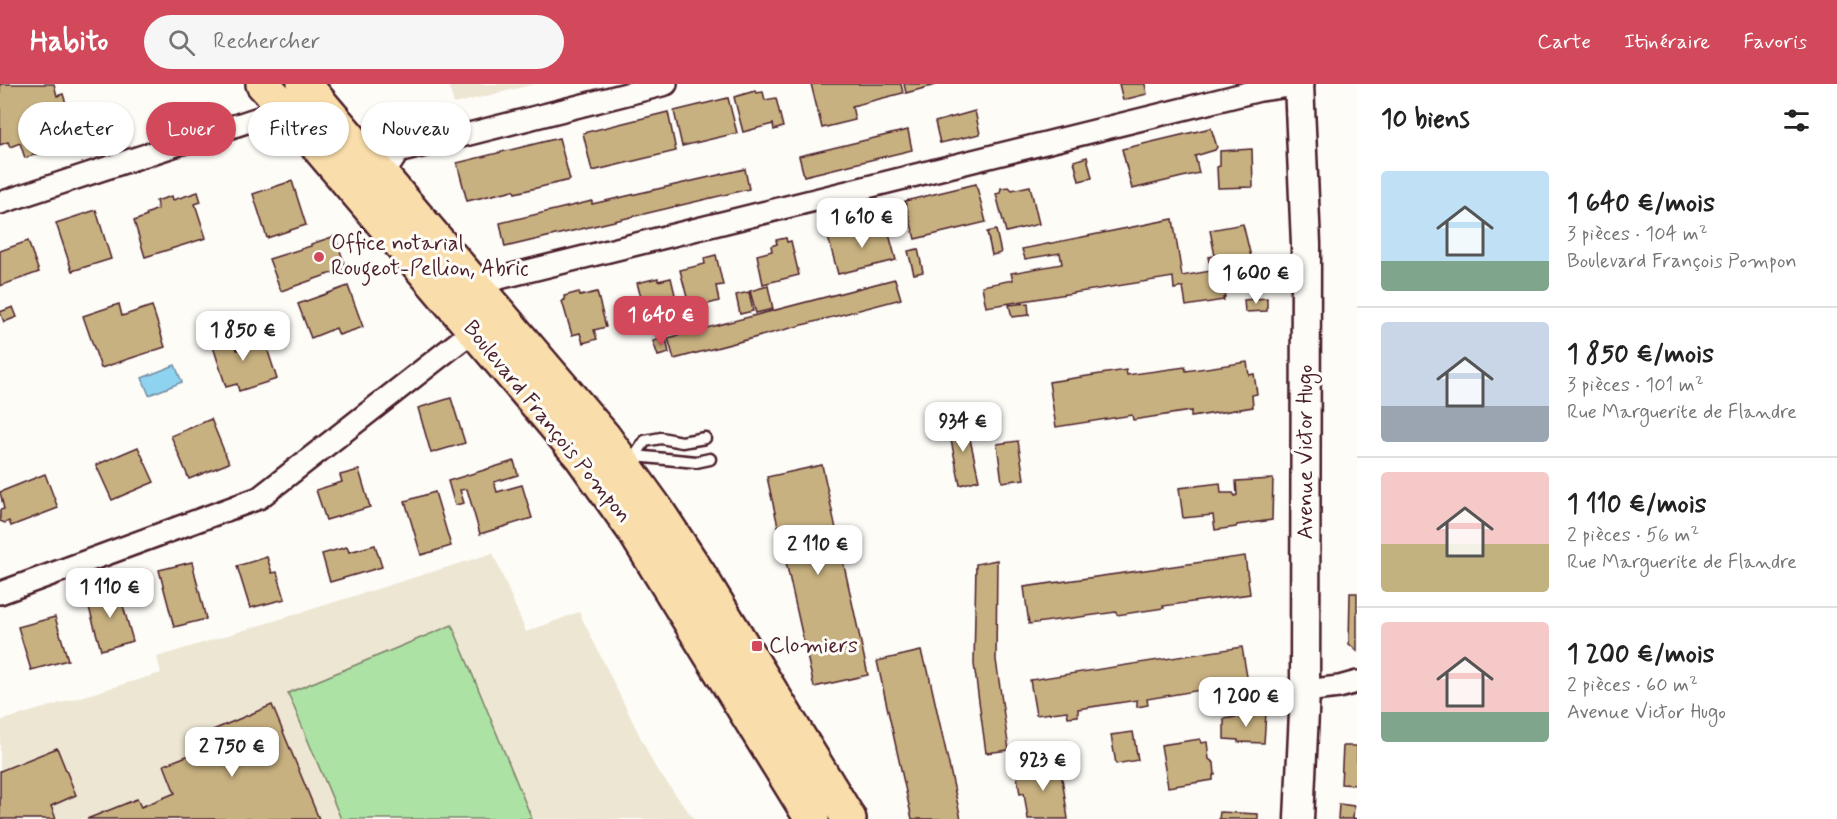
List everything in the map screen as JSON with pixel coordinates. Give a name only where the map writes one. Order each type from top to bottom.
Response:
[{"type":"main road","name":"Boulevard François Pompon","points":[[263,84],[295,96],[382,177],[476,284],[604,437],[633,464],[849,819]]},
{"type":"main road","name":"Avenue Victor Hugo","points":[[1299,819],[1305,691],[1306,244],[1300,84]]},
{"type":"main road","name":"Boulevard François Pompon","points":[[295,96],[474,330],[581,456],[633,529],[812,819]]},
{"type":"street","points":[[382,177],[398,152],[666,84]]},
{"type":"street","points":[[476,284],[1260,90],[1300,84]]},
{"type":"street","points":[[0,203],[295,96]]},
{"type":"street","points":[[0,593],[259,498],[474,330]]},
{"type":"street","points":[[1305,691],[1339,687],[1357,682]]},
{"type":"lane","points":[[705,438],[682,442],[661,438],[645,441],[633,464],[696,462],[711,459]]},
{"type":"shaded area","points":[[448,84],[535,84],[462,102],[453,102]]},
{"type":"shaded area","points":[[493,553],[526,632],[579,612],[655,767],[694,819],[0,819],[0,721],[161,673],[157,657]]},
{"type":"green space","points":[[452,625],[532,819],[341,819],[288,693]]},
{"type":"water","points":[[175,365],[182,382],[149,395],[142,378]]},
{"type":"building","points":[[0,84],[54,84],[57,96],[63,94],[66,102],[18,102],[18,144],[10,147],[8,142],[0,145]]},
{"type":"building","points":[[811,84],[901,84],[903,93],[852,106],[855,120],[822,128]]},
{"type":"building","points":[[904,84],[939,84],[906,93]]},
{"type":"building","points":[[1119,84],[1145,84],[1147,94],[1123,100]]},
{"type":"building","points":[[755,91],[756,93],[763,92],[765,100],[776,98],[783,127],[774,130],[773,124],[743,132],[734,97]]},
{"type":"building","points":[[728,98],[737,133],[682,146],[674,111]]},
{"type":"building","points":[[975,111],[980,134],[940,143],[935,122]]},
{"type":"building","points":[[668,112],[676,151],[592,171],[583,133]]},
{"type":"building","points":[[1211,128],[1217,147],[1215,150],[1195,156],[1199,173],[1132,189],[1122,149]]},
{"type":"building","points":[[908,130],[912,150],[804,176],[799,156]]},
{"type":"building","points":[[559,138],[570,180],[467,201],[457,163]]},
{"type":"building","points":[[1252,149],[1253,187],[1218,188],[1217,167],[1220,166],[1220,151]]},
{"type":"building","points":[[1087,157],[1092,178],[1079,181],[1074,161]]},
{"type":"building","points":[[745,169],[749,189],[505,247],[500,223]]},
{"type":"building","points":[[292,181],[306,225],[267,238],[253,194]]},
{"type":"building","points":[[976,184],[986,222],[915,239],[905,201]]},
{"type":"building","points":[[1030,186],[1039,224],[1006,232],[996,194],[1000,193],[1001,188],[1009,187],[1012,190]]},
{"type":"building","points":[[198,192],[201,202],[195,204],[206,238],[145,257],[134,221],[158,209],[156,201],[172,196],[173,200]]},
{"type":"building","points":[[96,210],[111,259],[72,271],[56,223]]},
{"type":"building","points":[[1173,219],[1182,276],[1211,271],[1208,257],[1215,256],[1210,230],[1243,224],[1253,265],[1251,265],[1253,282],[1223,286],[1224,300],[1186,306],[1183,287],[1174,289],[1173,277],[986,307],[982,286],[1013,280],[1011,273],[1062,264],[1060,253],[1025,259],[1022,249]]},
{"type":"building","points":[[886,223],[896,260],[838,274],[828,237]]},
{"type":"building","points":[[996,230],[1001,253],[992,255],[987,232]]},
{"type":"building","points":[[335,236],[346,268],[281,291],[269,259]]},
{"type":"building","points":[[786,238],[787,242],[791,241],[799,275],[763,284],[757,255],[772,251],[771,246],[777,244],[776,240]]},
{"type":"building","points":[[28,241],[39,272],[0,286],[0,251]]},
{"type":"building","points":[[918,249],[923,272],[914,274],[908,251]]},
{"type":"building","points":[[716,255],[723,285],[716,286],[719,301],[690,309],[680,270],[705,264],[704,258]]},
{"type":"building","points":[[658,278],[658,281],[671,278],[678,307],[646,315],[637,283]]},
{"type":"building","points":[[895,279],[901,299],[674,359],[668,338]]},
{"type":"building","points":[[348,286],[363,327],[339,335],[336,328],[311,338],[298,304]]},
{"type":"building","points":[[768,286],[773,309],[756,313],[750,291]]},
{"type":"building","points":[[579,292],[580,296],[597,292],[606,327],[594,330],[597,339],[583,343],[580,333],[572,335],[562,301],[565,300],[564,296]]},
{"type":"building","points":[[749,292],[753,311],[740,314],[736,295]]},
{"type":"building","points":[[1267,298],[1267,311],[1245,312],[1244,300]]},
{"type":"building","points":[[1028,303],[1029,315],[1012,317],[1009,305]]},
{"type":"building","points":[[119,304],[122,316],[152,306],[165,347],[101,368],[83,316]]},
{"type":"building","points":[[13,307],[17,317],[4,322],[0,312]]},
{"type":"building","points":[[231,330],[237,350],[265,342],[277,379],[239,391],[237,384],[226,387],[210,337]]},
{"type":"building","points":[[666,338],[669,353],[658,356],[653,341]]},
{"type":"building","points":[[1247,362],[1249,375],[1254,374],[1257,394],[1252,395],[1253,407],[1191,417],[1191,411],[1133,420],[1132,415],[1056,427],[1049,382],[1126,370],[1127,375],[1185,367],[1186,371]]},
{"type":"building","points":[[451,398],[465,443],[431,453],[418,408]]},
{"type":"building","points":[[211,419],[229,463],[189,479],[171,436]]},
{"type":"building","points":[[966,421],[979,480],[960,485],[948,425]]},
{"type":"building","points":[[1018,441],[1024,479],[1002,482],[997,444]]},
{"type":"building","points":[[138,447],[154,482],[112,500],[96,465]]},
{"type":"building","points":[[514,461],[518,475],[494,482],[497,492],[522,485],[532,518],[480,534],[467,489],[460,490],[464,503],[455,505],[448,481]]},
{"type":"building","points":[[822,465],[868,675],[814,687],[767,477]]},
{"type":"building","points":[[359,470],[370,507],[326,520],[316,490],[342,482],[340,475]]},
{"type":"building","points":[[45,474],[58,508],[11,526],[9,521],[5,523],[0,521],[0,510],[4,509],[0,492]]},
{"type":"building","points":[[1273,479],[1272,520],[1215,530],[1213,515],[1183,518],[1179,488],[1220,483],[1221,493],[1233,493],[1235,496],[1237,495],[1236,481]]},
{"type":"building","points":[[435,492],[451,546],[421,555],[405,501]]},
{"type":"building","points":[[375,545],[382,567],[330,582],[322,554],[347,547],[349,552]]},
{"type":"building","points":[[1245,556],[1250,594],[1117,615],[1116,612],[1029,624],[1024,587]]},
{"type":"building","points":[[267,557],[272,573],[277,572],[285,599],[250,608],[237,566]]},
{"type":"building","points":[[997,560],[996,660],[1009,750],[986,753],[974,664],[976,564]]},
{"type":"building","points":[[192,562],[206,619],[174,627],[159,570]]},
{"type":"building","points":[[118,588],[133,641],[101,650],[86,597]]},
{"type":"building","points":[[1350,593],[1357,593],[1357,651],[1349,644]]},
{"type":"building","points":[[55,617],[68,660],[31,670],[18,627]]},
{"type":"building","points":[[1242,647],[1248,683],[1216,688],[1217,695],[1207,697],[1206,689],[1147,699],[1148,705],[1137,707],[1137,700],[1078,709],[1078,716],[1068,717],[1067,711],[1036,715],[1030,680]]},
{"type":"building","points":[[921,651],[925,666],[927,666],[961,819],[912,819],[877,661]]},
{"type":"building","points":[[272,705],[319,819],[87,819],[137,799],[141,807],[175,793],[164,765],[192,754],[187,741]]},
{"type":"building","points":[[1266,712],[1264,743],[1224,739],[1224,719]]},
{"type":"building","points":[[1133,732],[1138,760],[1116,764],[1111,735]]},
{"type":"building","points":[[1200,739],[1201,743],[1207,742],[1209,759],[1214,763],[1213,780],[1168,787],[1161,745]]},
{"type":"building","points":[[1343,746],[1357,746],[1357,785],[1341,784]]},
{"type":"building","points":[[57,748],[76,795],[51,806],[56,819],[0,819],[0,771]]},
{"type":"building","points":[[1060,764],[1068,819],[1028,819],[1024,793],[1020,794],[1016,770]]},
{"type":"building","points":[[1339,804],[1354,806],[1353,818],[1357,819],[1338,819]]},
{"type":"building","points":[[1220,812],[1258,814],[1258,819],[1219,819]]},
{"type":"place","name":"Office notarial Rougeot-Pellion, Abric","points":[[319,257]]},
{"type":"place","name":"Clomiers","points":[[757,646]]}]
